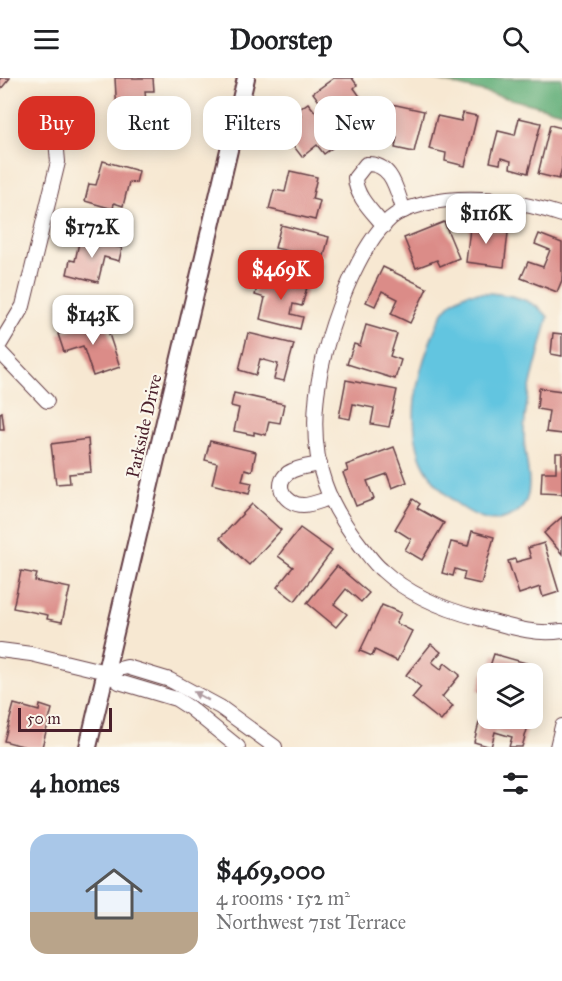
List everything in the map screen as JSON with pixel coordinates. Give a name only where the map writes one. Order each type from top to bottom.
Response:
[{"type":"street","name":"Parkside Drive","points":[[88,747],[246,78]]},
{"type":"street","points":[[0,344],[23,306],[58,162],[57,150]]},
{"type":"street","points":[[562,215],[530,205],[485,198],[443,200],[393,218],[361,258],[333,324],[322,366],[316,409],[317,447],[324,483],[330,498],[337,512],[381,570],[412,593],[452,611],[529,632],[561,632],[562,647]]},
{"type":"street","points":[[0,352],[47,400]]},
{"type":"street","points":[[320,464],[287,473],[283,478],[281,492],[284,498],[301,505],[330,498]]},
{"type":"street","points":[[0,650],[31,654],[106,672],[119,682],[176,699],[238,747]]},
{"type":"street","points":[[106,672],[127,667],[170,680],[231,714],[268,745]]},
{"type":"street","points":[[220,732],[231,714]]},
{"type":"street","points":[[557,747],[562,726]]},
{"type":"green space","points":[[428,78],[562,78],[562,112]]},
{"type":"water","points":[[468,293],[501,294],[522,299],[548,317],[526,407],[524,445],[529,480],[527,497],[518,512],[497,520],[470,512],[444,492],[425,467],[416,442],[415,399],[424,358],[442,313],[453,302]]},
{"type":"building","points":[[0,78],[10,78],[0,90]]},
{"type":"building","points":[[115,78],[153,78],[154,91],[145,91],[145,96],[116,96]]},
{"type":"building","points":[[334,78],[352,78],[357,85],[354,88],[360,96],[315,96],[313,93]]},
{"type":"building","points":[[308,103],[314,110],[314,147],[302,157],[297,150],[302,150],[302,107]]},
{"type":"building","points":[[396,105],[424,111],[414,152],[396,148]]},
{"type":"building","points":[[463,113],[477,116],[465,166],[445,161],[446,153],[429,149],[437,116],[461,121]]},
{"type":"building","points":[[519,118],[541,123],[528,173],[510,168],[511,161],[501,158],[500,164],[490,162],[498,131],[515,135]]},
{"type":"building","points":[[550,125],[562,128],[562,168],[559,179],[538,174]]},
{"type":"building","points":[[103,161],[139,171],[136,183],[129,182],[123,206],[114,203],[113,209],[85,201],[89,184],[96,185]]},
{"type":"building","points":[[290,171],[317,177],[312,199],[320,201],[315,220],[269,209],[274,190],[285,192]]},
{"type":"building","points":[[471,220],[490,223],[489,230],[508,233],[504,267],[466,262]]},
{"type":"building","points":[[444,222],[459,258],[440,266],[437,260],[416,268],[404,238]]},
{"type":"building","points":[[281,225],[329,237],[324,256],[315,254],[313,262],[322,264],[319,276],[285,268],[289,251],[275,248]]},
{"type":"building","points":[[539,234],[562,243],[562,280],[557,292],[521,278],[528,262],[543,267],[550,250],[535,244]]},
{"type":"building","points":[[80,238],[122,248],[119,261],[104,257],[98,282],[67,274],[70,260],[75,261]]},
{"type":"building","points":[[383,267],[427,288],[410,323],[391,314],[398,299],[382,291],[375,306],[366,302]]},
{"type":"building","points":[[260,275],[307,287],[302,306],[293,304],[291,314],[303,317],[300,329],[260,319],[265,298],[255,295]]},
{"type":"building","points":[[104,319],[120,367],[93,376],[83,346],[64,352],[58,334]]},
{"type":"building","points":[[366,325],[397,334],[390,356],[401,360],[395,379],[347,364],[354,344],[360,346]]},
{"type":"building","points":[[248,333],[294,344],[284,381],[274,379],[278,364],[260,359],[256,375],[239,370]]},
{"type":"building","points":[[553,333],[562,334],[562,356],[551,354]]},
{"type":"building","points":[[346,380],[397,390],[389,427],[371,424],[374,408],[353,404],[350,419],[339,417]]},
{"type":"building","points":[[539,388],[562,391],[562,434],[546,432],[549,411],[537,409]]},
{"type":"building","points":[[234,393],[284,404],[280,423],[269,421],[266,435],[234,431],[239,408],[231,406]]},
{"type":"building","points":[[2,412],[4,429],[0,429],[0,413]]},
{"type":"building","points":[[88,439],[91,472],[69,474],[70,483],[56,484],[51,444]]},
{"type":"building","points":[[210,441],[256,452],[252,471],[245,469],[242,481],[252,483],[249,494],[212,484],[217,463],[205,460]]},
{"type":"building","points":[[394,447],[407,482],[392,488],[387,474],[367,481],[374,499],[356,506],[343,473],[348,471],[346,465]]},
{"type":"building","points":[[556,453],[562,453],[562,494],[541,493],[542,472],[556,472]]},
{"type":"building","points":[[413,499],[420,504],[417,508],[444,523],[422,560],[405,550],[411,539],[395,529]]},
{"type":"building","points":[[252,504],[281,530],[249,565],[220,538]]},
{"type":"building","points":[[562,517],[562,554],[544,533]]},
{"type":"building","points":[[300,528],[332,551],[295,601],[277,587],[293,567],[278,556]]},
{"type":"building","points":[[472,531],[494,537],[481,584],[463,580],[465,572],[455,569],[453,576],[442,573],[451,542],[468,546]]},
{"type":"building","points":[[544,543],[559,592],[543,597],[540,587],[519,594],[508,561],[515,559],[516,562],[531,558],[528,548]]},
{"type":"building","points":[[337,566],[369,593],[361,602],[346,589],[334,604],[347,614],[336,627],[307,603]]},
{"type":"building","points":[[21,571],[37,574],[35,581],[70,588],[62,622],[47,619],[48,615],[13,608]]},
{"type":"building","points":[[382,605],[401,613],[396,623],[412,631],[397,661],[375,650],[372,656],[360,651]]},
{"type":"building","points":[[431,644],[441,652],[432,662],[441,669],[445,663],[460,675],[442,697],[453,706],[441,721],[412,698],[421,687],[406,675]]},
{"type":"building","points":[[494,654],[526,663],[491,663]]},
{"type":"building","points":[[14,704],[39,711],[40,705],[52,709],[42,747],[26,747],[4,741]]},
{"type":"building","points":[[477,729],[527,729],[522,747],[509,747],[512,737],[495,732],[491,747],[474,742]]}]
